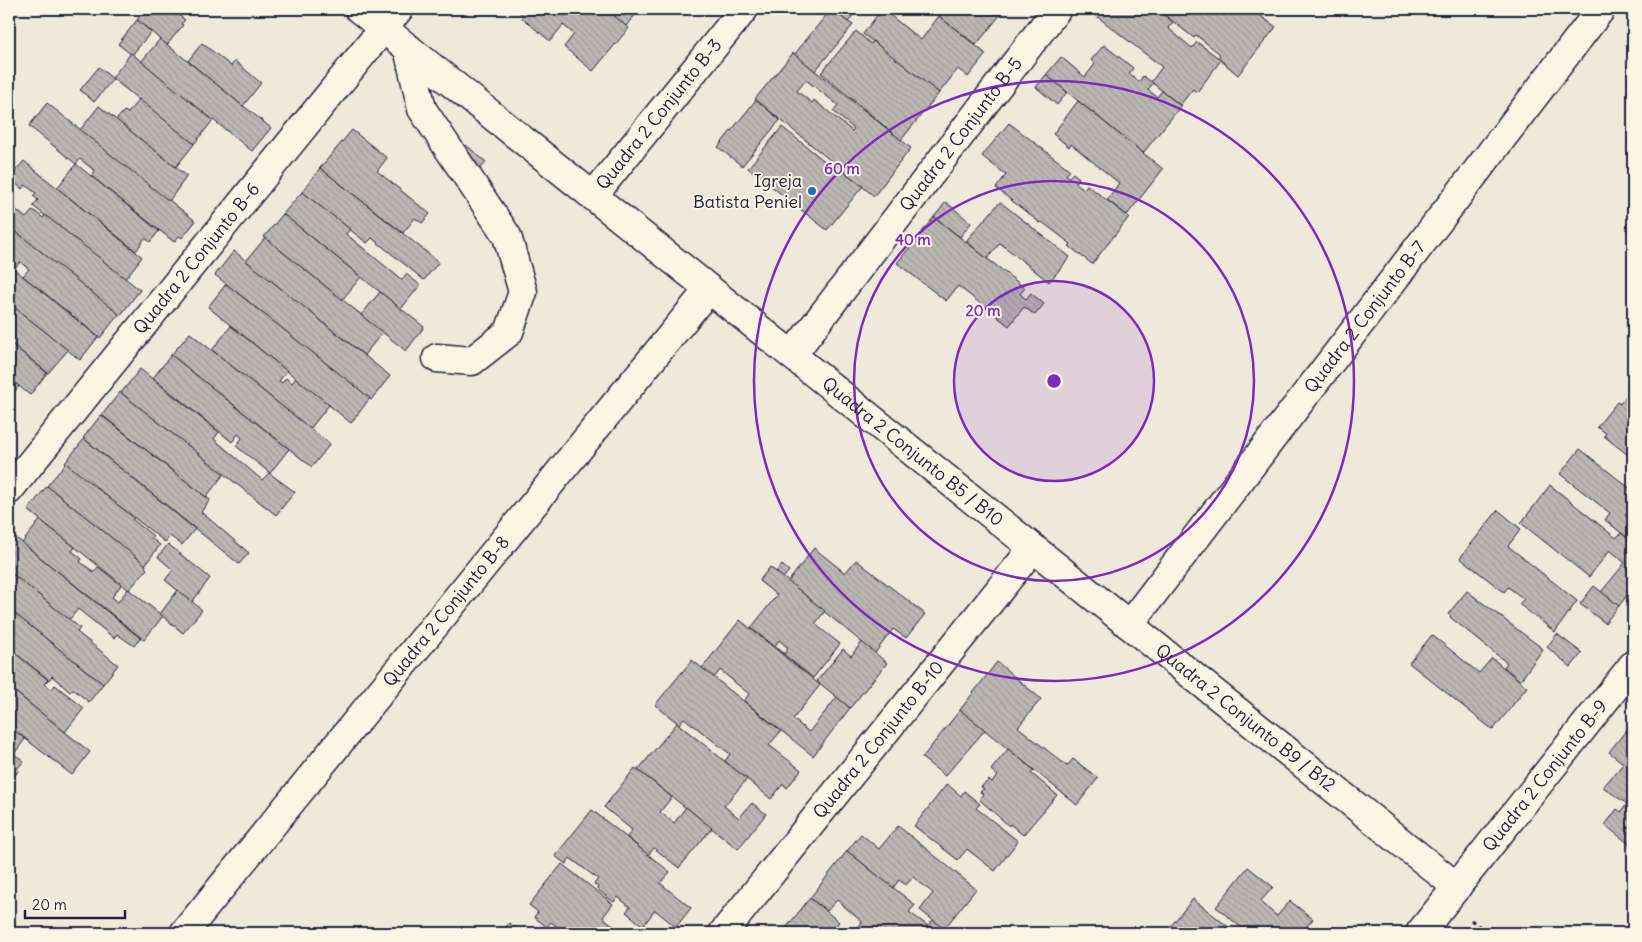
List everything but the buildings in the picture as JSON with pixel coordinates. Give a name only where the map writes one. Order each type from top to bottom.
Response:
[{"type":"street","name":"Quadra 2 Conjunto B5 / B10","points":[[359,9],[391,18],[408,48],[1033,548]]},
{"type":"street","name":"Quadra 2 Conjunto B-3","points":[[593,196],[744,9]]},
{"type":"street","name":"Quadra 2 Conjunto B-5","points":[[792,355],[1057,9]]},
{"type":"street","name":"Quadra 2 Conjunto B-7","points":[[1129,625],[1601,9]]},
{"type":"street","name":"Quadra 2 Conjunto B-6","points":[[9,490],[391,18]]},
{"type":"street","points":[[408,48],[422,109],[507,236],[523,292],[510,332],[472,361],[437,358]]},
{"type":"street","name":"Quadra 2 Conjunto B-8","points":[[184,933],[709,289]]},
{"type":"street","name":"Quadra 2 Conjunto B9 / B12","points":[[1033,548],[1457,887]]},
{"type":"street","name":"Quadra 2 Conjunto B-10","points":[[723,933],[1033,548]]},
{"type":"street","name":"Quadra 2 Conjunto B-9","points":[[1420,933],[1633,665]]},
{"type":"place","name":"Igreja Batista Peniel","points":[[812,191]]}]
